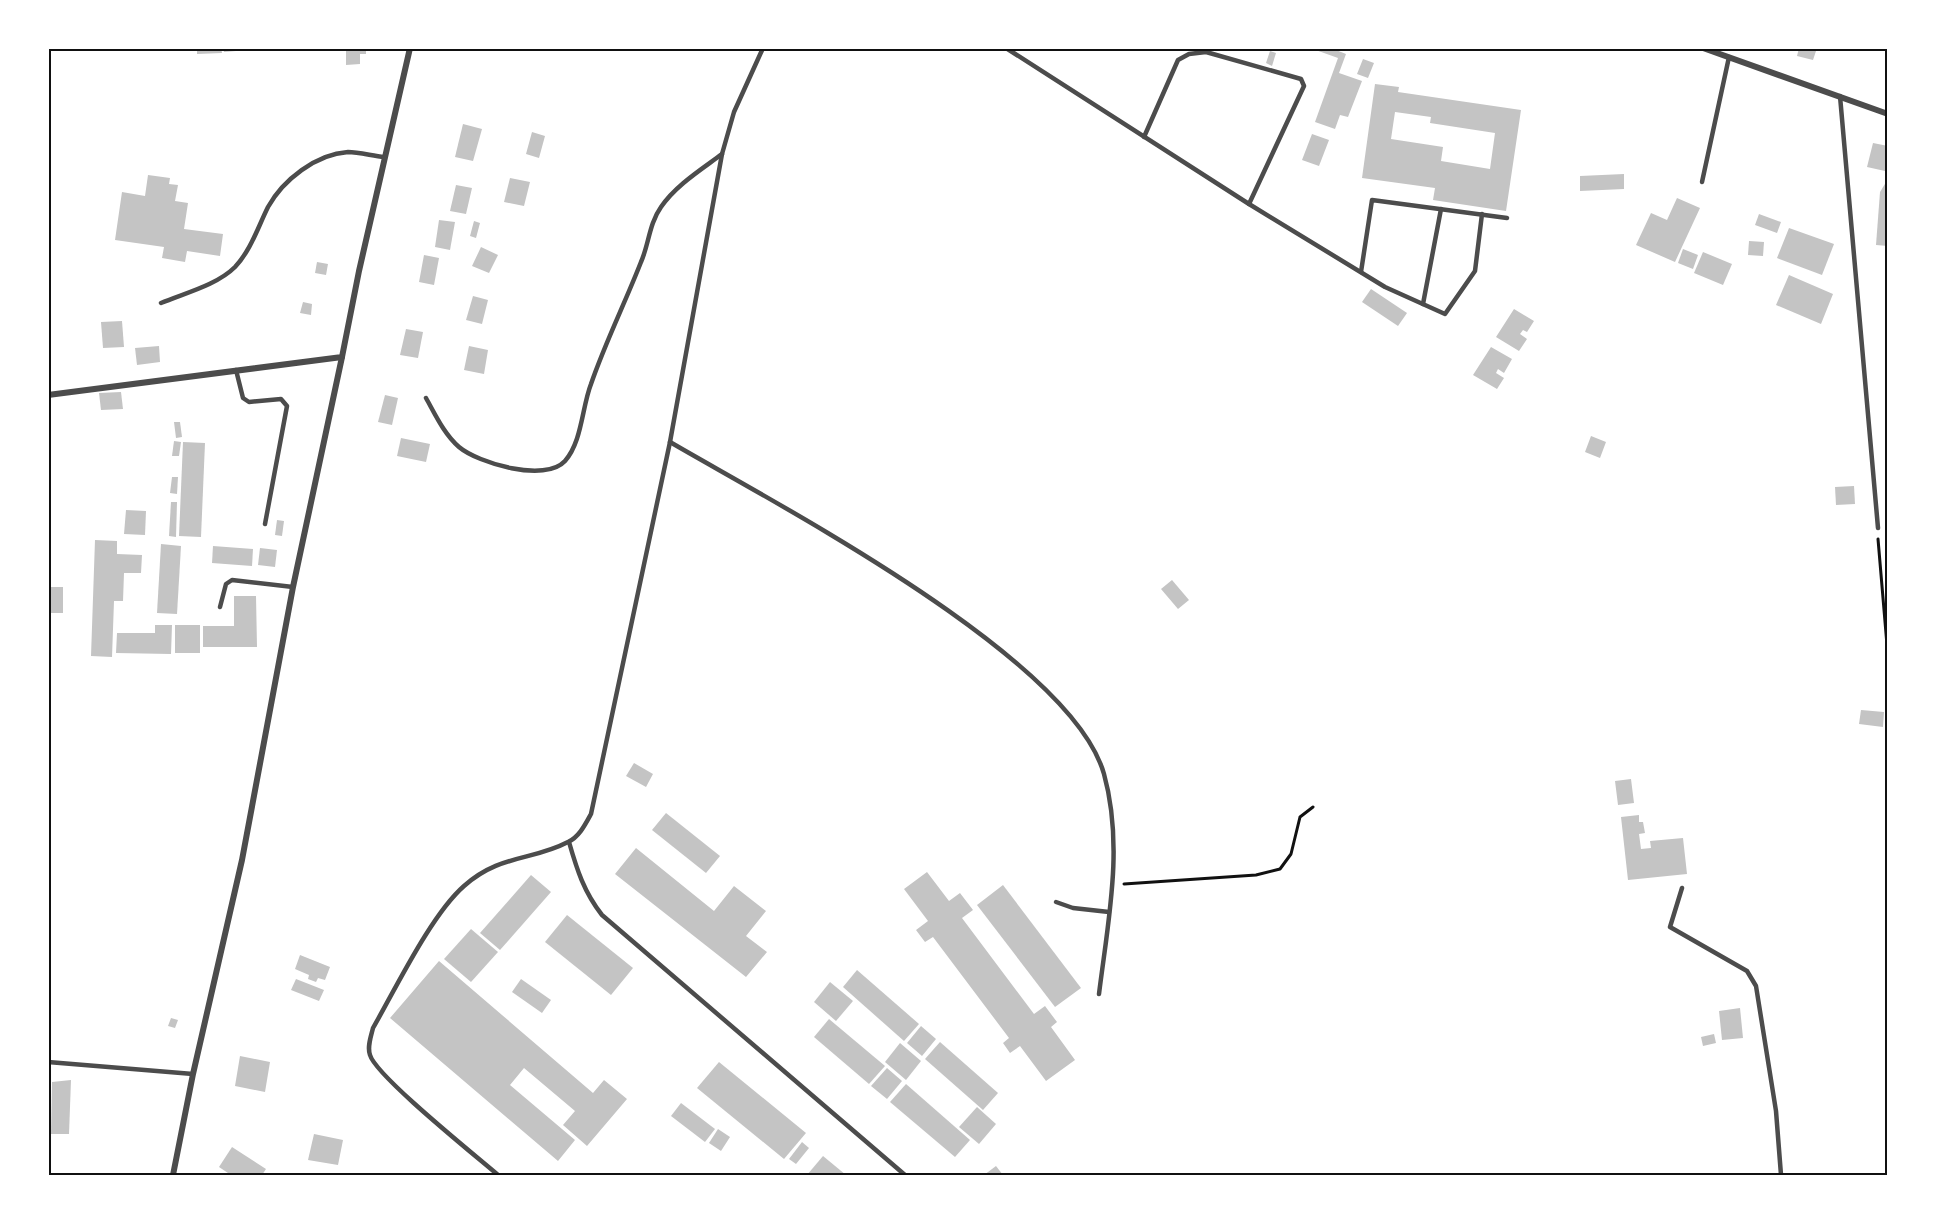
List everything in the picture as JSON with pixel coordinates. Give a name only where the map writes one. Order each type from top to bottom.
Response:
[{"type":"street","points":[[174,1175],[193,1074],[242,860],[293,587],[384,158],[410,48]]},
{"type":"street","points":[[1703,48],[1888,114]]},
{"type":"street","points":[[48,395],[342,357]]},
{"type":"lane","points":[[498,1175],[387,1078],[370,1055],[370,1040],[373,1028],[414,957],[462,888],[478,874],[501,862],[569,842],[584,829],[591,814],[670,442],[722,154],[734,112],[763,48]]},
{"type":"lane","points":[[1006,48],[1249,204],[1361,272],[1445,314],[1475,271],[1482,214]]},
{"type":"lane","points":[[1144,137],[1178,60],[1189,54],[1206,52],[1301,79],[1304,86],[1249,204]]},
{"type":"lane","points":[[1702,182],[1729,57]]},
{"type":"lane","points":[[1840,96],[1878,528]]},
{"type":"lane","points":[[161,303],[208,284],[233,269],[249,247],[278,190],[289,179],[314,164],[348,152],[384,158]]},
{"type":"lane","points":[[426,398],[449,437],[459,447],[473,455],[502,466],[540,471],[550,470],[564,462],[572,448],[591,384],[643,258],[660,208],[670,195],[722,154]]},
{"type":"lane","points":[[1361,272],[1372,200],[1508,218]]},
{"type":"lane","points":[[1424,304],[1441,209]]},
{"type":"lane","points":[[237,370],[243,398],[249,402],[281,399],[287,406],[265,524]]},
{"type":"lane","points":[[670,442],[920,592],[1013,660],[1072,716],[1091,744],[1103,771],[1114,840],[1113,882],[1099,994]]},
{"type":"lane","points":[[220,607],[226,584],[232,580],[293,587]]},
{"type":"lane","points":[[569,842],[578,876],[587,897],[602,915],[905,1175]]},
{"type":"lane","points":[[1682,888],[1670,927],[1747,971],[1756,986],[1776,1111],[1781,1175]]},
{"type":"lane","points":[[1056,902],[1073,908],[1109,912]]},
{"type":"lane","points":[[48,1062],[193,1074]]},
{"type":"path","points":[[1878,528],[1888,657]]},
{"type":"path","points":[[1113,882],[1132,885],[1256,875],[1280,869],[1291,854],[1300,817],[1313,807]]},
{"type":"building","points":[[197,48],[221,48],[222,53],[197,54]]},
{"type":"building","points":[[223,48],[247,48],[248,50],[224,52]]},
{"type":"building","points":[[346,48],[366,48],[366,54],[360,54],[360,64],[346,65]]},
{"type":"building","points":[[1310,48],[1331,48],[1346,54],[1339,73],[1362,81],[1348,117],[1340,115],[1335,129],[1315,122],[1338,58]]},
{"type":"building","points":[[1799,48],[1817,48],[1813,60],[1797,56]]},
{"type":"building","points":[[1270,51],[1276,53],[1272,66],[1266,63]]},
{"type":"building","points":[[1363,59],[1374,63],[1368,78],[1357,74]]},
{"type":"building","points":[[1375,84],[1399,87],[1398,92],[1521,110],[1506,211],[1433,200],[1435,188],[1362,178]],"holes":[[[1395,112],[1431,117],[1430,123],[1495,133],[1490,169],[1441,161],[1443,147],[1391,139]]]},
{"type":"building","points":[[463,124],[482,129],[473,161],[455,157]]},
{"type":"building","points":[[532,132],[545,136],[539,158],[526,154]]},
{"type":"building","points":[[1312,134],[1329,140],[1319,166],[1302,160]]},
{"type":"building","points":[[1873,143],[1888,146],[1885,171],[1867,167]]},
{"type":"building","points":[[1624,174],[1624,189],[1580,191],[1580,176]]},
{"type":"building","points":[[148,175],[170,178],[169,184],[178,185],[175,201],[188,203],[184,229],[223,234],[220,256],[187,251],[185,262],[162,258],[164,247],[115,240],[122,192],[145,196]]},
{"type":"building","points":[[510,178],[530,182],[524,206],[504,202]]},
{"type":"building","points":[[1888,179],[1888,246],[1876,245],[1880,192]]},
{"type":"building","points":[[456,185],[472,188],[466,214],[450,211]]},
{"type":"building","points":[[1677,198],[1700,208],[1675,262],[1636,245],[1651,213],[1667,220]]},
{"type":"building","points":[[1759,214],[1781,222],[1777,233],[1755,225]]},
{"type":"building","points":[[439,220],[455,222],[450,250],[435,247]]},
{"type":"building","points":[[474,221],[480,223],[476,238],[470,236]]},
{"type":"building","points":[[1789,228],[1834,244],[1822,275],[1777,258]]},
{"type":"building","points":[[1749,241],[1764,242],[1763,256],[1748,255]]},
{"type":"building","points":[[481,247],[498,255],[489,273],[472,266]]},
{"type":"building","points":[[1683,249],[1698,255],[1693,269],[1678,263]]},
{"type":"building","points":[[1703,252],[1732,264],[1723,285],[1694,273]]},
{"type":"building","points":[[424,255],[439,258],[434,285],[419,282]]},
{"type":"building","points":[[317,262],[328,264],[326,275],[315,273]]},
{"type":"building","points":[[1789,275],[1833,294],[1821,324],[1776,305]]},
{"type":"building","points":[[1371,289],[1407,313],[1398,326],[1362,302]]},
{"type":"building","points":[[473,296],[488,300],[482,324],[466,320]]},
{"type":"building","points":[[303,302],[312,304],[311,315],[300,313]]},
{"type":"building","points":[[1514,309],[1534,321],[1527,332],[1523,330],[1520,334],[1527,339],[1519,351],[1496,337]]},
{"type":"building","points":[[122,321],[124,347],[103,348],[101,322]]},
{"type":"building","points":[[406,329],[423,332],[418,358],[400,355]]},
{"type":"building","points":[[159,346],[160,362],[137,365],[135,348]]},
{"type":"building","points":[[469,346],[488,350],[484,374],[464,370]]},
{"type":"building","points":[[1491,347],[1512,359],[1504,373],[1498,369],[1496,373],[1504,378],[1497,389],[1473,375]]},
{"type":"building","points":[[121,392],[123,409],[101,410],[99,393]]},
{"type":"building","points":[[385,395],[398,398],[392,425],[378,422]]},
{"type":"building","points":[[174,422],[180,422],[182,437],[176,438]]},
{"type":"building","points":[[1591,436],[1606,442],[1600,458],[1585,452]]},
{"type":"building","points":[[401,438],[430,444],[426,462],[397,456]]},
{"type":"building","points":[[174,441],[181,442],[179,456],[172,456]]},
{"type":"building","points":[[183,442],[205,443],[201,537],[179,536]]},
{"type":"building","points":[[172,477],[178,477],[177,494],[170,493]]},
{"type":"building","points":[[1854,486],[1855,504],[1836,505],[1835,487]]},
{"type":"building","points":[[171,502],[177,502],[176,537],[169,536]]},
{"type":"building","points":[[126,510],[146,511],[145,535],[124,534]]},
{"type":"building","points":[[277,520],[284,521],[282,536],[275,535]]},
{"type":"building","points":[[95,540],[117,541],[117,554],[142,555],[141,573],[124,573],[123,601],[114,601],[112,657],[91,656]]},
{"type":"building","points":[[161,544],[181,546],[177,614],[157,613]]},
{"type":"building","points":[[213,546],[253,549],[252,566],[212,563]]},
{"type":"building","points":[[260,548],[277,550],[275,567],[258,565]]},
{"type":"building","points":[[1172,580],[1189,600],[1178,609],[1161,589]]},
{"type":"building","points":[[48,587],[63,587],[63,613],[48,613]]},
{"type":"building","points":[[234,596],[256,596],[257,647],[203,647],[203,626],[234,626]]},
{"type":"building","points":[[155,625],[172,625],[171,654],[116,653],[117,633],[155,633]]},
{"type":"building","points":[[175,625],[200,625],[200,653],[175,653]]},
{"type":"building","points":[[1861,710],[1884,712],[1883,727],[1859,724]]},
{"type":"building","points":[[634,763],[653,774],[646,787],[626,776]]},
{"type":"building","points":[[1631,779],[1634,803],[1618,805],[1615,781]]},
{"type":"building","points":[[666,813],[720,856],[706,873],[652,830]]},
{"type":"building","points":[[1639,815],[1639,822],[1643,822],[1645,833],[1639,834],[1641,849],[1651,848],[1650,841],[1683,838],[1687,874],[1628,880],[1621,817]]},
{"type":"building","points":[[636,848],[714,911],[734,886],[766,911],[746,936],[767,952],[746,977],[615,874]]},
{"type":"building","points":[[927,872],[949,901],[960,893],[973,910],[962,918],[1034,1014],[1045,1006],[1057,1022],[1051,1027],[1075,1060],[1046,1081],[1020,1046],[1010,1053],[1003,1043],[1009,1038],[933,937],[925,942],[916,930],[928,921],[904,889]]},
{"type":"building","points":[[531,875],[551,892],[500,950],[480,933]]},
{"type":"building","points":[[1003,885],[1081,988],[1055,1007],[977,905]]},
{"type":"building","points":[[567,915],[633,968],[611,995],[545,942]]},
{"type":"building","points":[[471,929],[498,952],[471,982],[444,959]]},
{"type":"building","points":[[300,955],[330,967],[325,980],[318,978],[316,982],[308,979],[309,975],[295,969]]},
{"type":"building","points":[[439,961],[593,1093],[604,1080],[627,1099],[587,1146],[563,1125],[575,1111],[524,1068],[510,1085],[575,1140],[558,1161],[390,1018]]},
{"type":"building","points":[[857,970],[919,1024],[904,1041],[843,987]]},
{"type":"building","points":[[296,979],[324,990],[319,1001],[291,990]]},
{"type":"building","points":[[521,979],[551,1000],[542,1013],[512,992]]},
{"type":"building","points":[[830,982],[853,1001],[836,1021],[814,1002]]},
{"type":"building","points":[[1740,1008],[1743,1038],[1722,1040],[1719,1011]]},
{"type":"building","points":[[171,1018],[178,1020],[175,1028],[168,1026]]},
{"type":"building","points":[[829,1019],[885,1066],[869,1084],[814,1037]]},
{"type":"building","points":[[921,1026],[936,1039],[922,1056],[907,1043]]},
{"type":"building","points":[[1714,1034],[1716,1043],[1703,1046],[1701,1037]]},
{"type":"building","points":[[940,1042],[998,1093],[983,1110],[925,1059]]},
{"type":"building","points":[[900,1043],[921,1061],[906,1080],[885,1062]]},
{"type":"building","points":[[240,1056],[270,1062],[265,1092],[235,1086]]},
{"type":"building","points":[[719,1062],[806,1133],[784,1159],[697,1088]]},
{"type":"building","points":[[887,1068],[902,1081],[887,1099],[871,1086]]},
{"type":"building","points":[[71,1080],[69,1134],[51,1134],[52,1082]]},
{"type":"building","points":[[906,1084],[970,1140],[955,1157],[890,1102]]},
{"type":"building","points":[[681,1103],[715,1129],[705,1142],[671,1116]]},
{"type":"building","points":[[977,1107],[996,1124],[979,1144],[959,1127]]},
{"type":"building","points":[[718,1129],[730,1137],[721,1151],[709,1143]]},
{"type":"building","points":[[314,1134],[343,1140],[338,1165],[308,1160]]},
{"type":"building","points":[[802,1142],[809,1148],[796,1164],[789,1159]]},
{"type":"building","points":[[232,1147],[266,1169],[262,1175],[231,1175],[219,1167]]},
{"type":"building","points":[[823,1156],[846,1175],[807,1175]]},
{"type":"building","points":[[996,1166],[1003,1175],[984,1175]]}]
